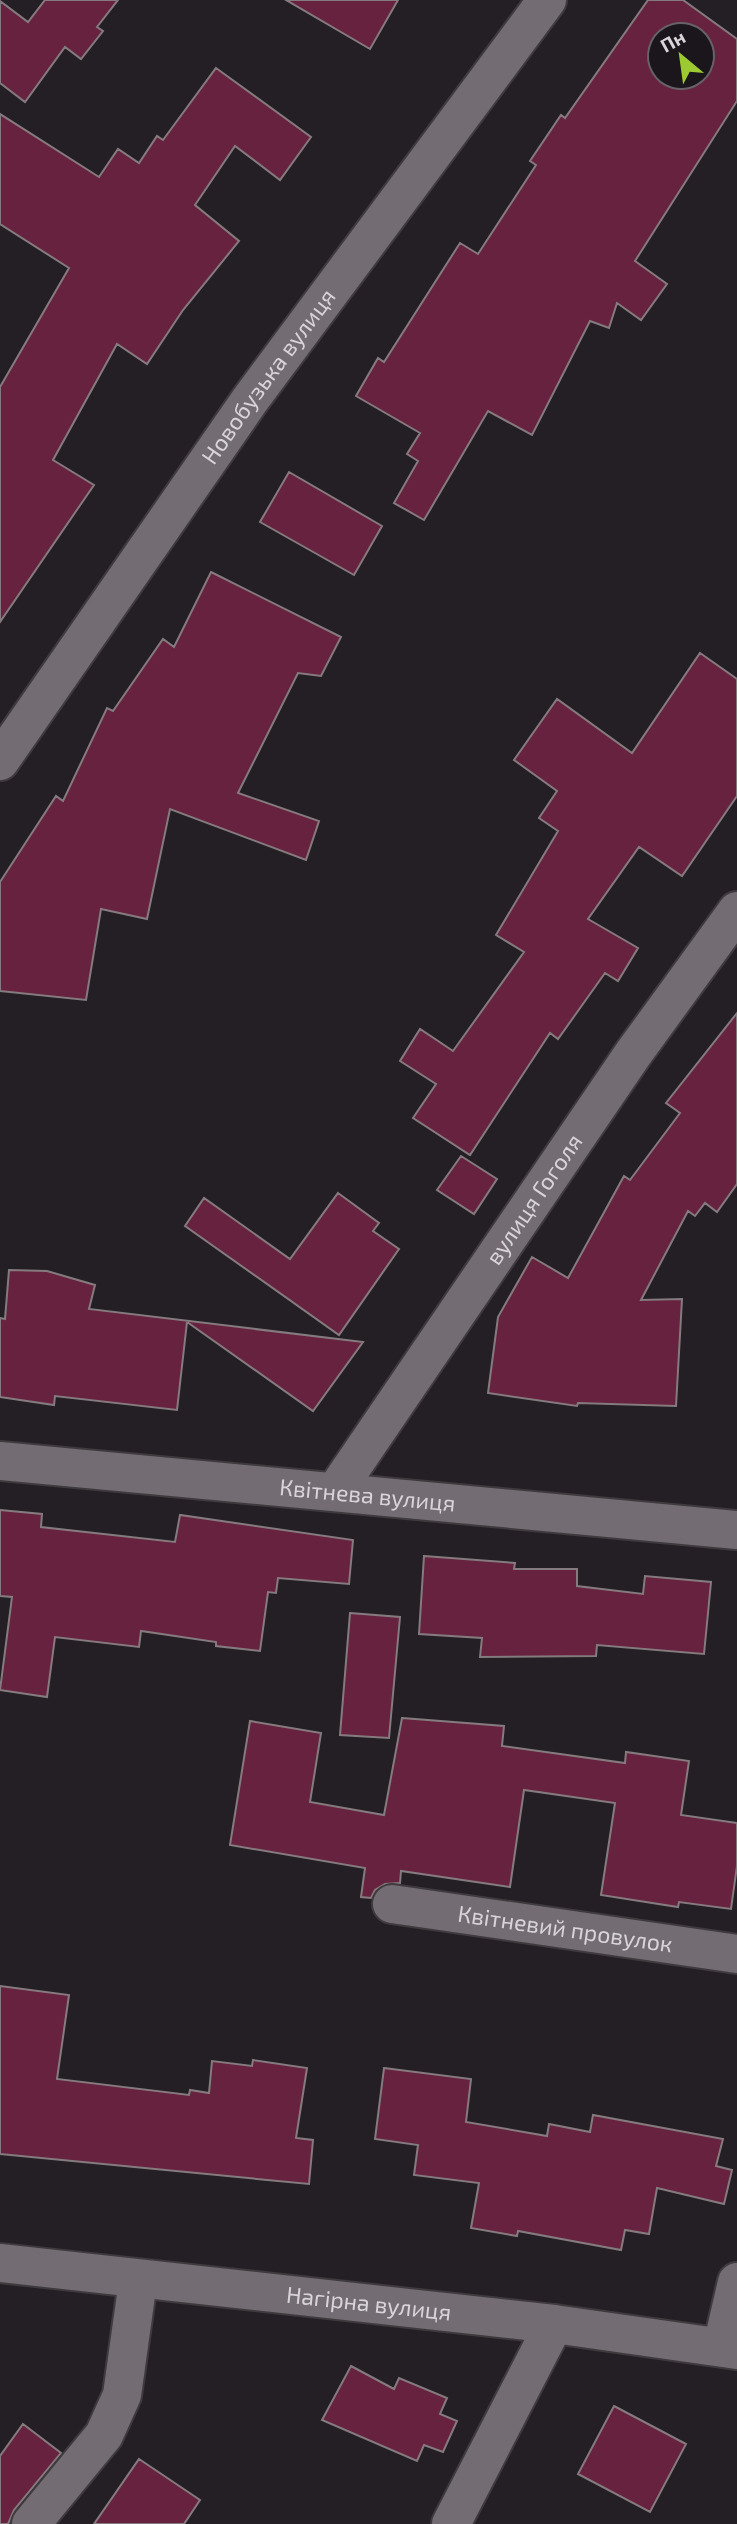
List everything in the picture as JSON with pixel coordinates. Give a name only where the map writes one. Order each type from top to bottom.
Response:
[{"type":"street","name":"Новобузька вулиця","points":[[0,761],[250,400],[547,0]]},
{"type":"street","name":"вулиця Гоголя","points":[[335,1492],[632,1054],[737,911]]},
{"type":"street","name":"Квітнева вулиця","points":[[0,1461],[737,1530]]},
{"type":"street","name":"Квітневий провулок","points":[[392,1904],[737,1954]]},
{"type":"street","name":"Нагірна вулиця","points":[[0,2263],[138,2281],[554,2324],[729,2348]]},
{"type":"street","points":[[31,2524],[104,2435],[122,2395],[138,2281]]},
{"type":"street","points":[[729,2348],[737,2282]]},
{"type":"street","points":[[452,2524],[554,2324]]},
{"type":"building","points":[[45,0],[118,0],[97,27],[103,31],[81,59],[65,47],[25,102],[0,83],[0,1],[28,22]]},
{"type":"building","points":[[286,0],[398,0],[370,49]]},
{"type":"building","points":[[648,0],[683,0],[712,21],[646,21],[646,91],[716,91],[716,24],[737,39],[737,101],[635,261],[667,284],[641,320],[617,303],[609,328],[590,321],[532,435],[488,411],[424,520],[394,503],[418,461],[407,454],[420,433],[356,396],[378,358],[384,362],[460,243],[478,254],[536,165],[530,161],[561,115],[565,118]]},
{"type":"building","points":[[216,68],[311,137],[280,180],[235,146],[195,205],[239,241],[183,310],[147,364],[117,344],[53,460],[94,485],[0,622],[0,387],[69,268],[0,224],[0,114],[99,177],[118,149],[139,163],[157,136],[163,140]]},
{"type":"building","points":[[289,472],[382,526],[354,575],[260,522]]},
{"type":"building","points":[[211,572],[341,637],[321,676],[298,673],[238,793],[319,821],[306,860],[170,809],[147,919],[101,909],[86,1000],[0,991],[0,882],[56,796],[63,801],[107,708],[113,711],[163,639],[174,647]]},
{"type":"building","points":[[700,653],[737,679],[737,796],[682,876],[639,847],[588,919],[638,948],[618,981],[605,973],[558,1039],[550,1033],[470,1155],[413,1118],[436,1084],[400,1061],[420,1029],[453,1051],[524,952],[496,935],[558,831],[539,818],[557,791],[514,760],[557,699],[632,753]]},
{"type":"building","points":[[737,1013],[737,1184],[717,1212],[705,1203],[695,1216],[688,1211],[641,1300],[682,1299],[676,1406],[578,1403],[577,1406],[488,1393],[498,1317],[532,1257],[568,1278],[624,1176],[630,1180],[680,1113],[666,1103]]},
{"type":"building","points":[[461,1156],[497,1179],[474,1214],[437,1190]]},
{"type":"building","points":[[338,1193],[379,1223],[373,1231],[399,1249],[339,1335],[185,1226],[204,1198],[290,1259]]},
{"type":"building","points":[[9,1270],[47,1271],[95,1285],[89,1309],[363,1342],[313,1411],[187,1322],[177,1410],[55,1396],[54,1405],[0,1397],[0,1318],[5,1319]]},
{"type":"building","points":[[0,1510],[42,1514],[41,1527],[175,1542],[180,1515],[353,1540],[349,1584],[278,1578],[276,1593],[268,1592],[260,1651],[216,1646],[216,1642],[141,1631],[139,1647],[55,1637],[47,1697],[0,1690],[12,1597],[0,1596]]},
{"type":"building","points":[[424,1556],[515,1563],[514,1569],[577,1569],[577,1586],[643,1594],[645,1576],[711,1582],[704,1654],[597,1645],[596,1656],[480,1657],[482,1638],[419,1634]]},
{"type":"building","points":[[350,1613],[400,1617],[389,1738],[340,1735]]},
{"type":"building","points":[[402,1718],[504,1726],[502,1746],[625,1763],[626,1752],[689,1761],[681,1815],[737,1823],[737,1866],[731,1909],[679,1902],[678,1907],[601,1895],[615,1803],[524,1790],[510,1887],[401,1871],[400,1883],[385,1884],[375,1890],[371,1898],[361,1897],[365,1868],[230,1845],[250,1721],[321,1733],[310,1802],[384,1815]]},
{"type":"building","points":[[0,1986],[69,1995],[57,2079],[189,2095],[190,2090],[209,2093],[212,2061],[252,2066],[253,2060],[307,2068],[296,2138],[313,2140],[309,2184],[0,2154]]},
{"type":"building","points":[[384,2068],[471,2079],[466,2122],[547,2136],[549,2124],[590,2132],[593,2115],[723,2139],[716,2166],[732,2170],[724,2204],[657,2188],[649,2234],[625,2230],[621,2250],[518,2231],[517,2236],[471,2228],[479,2183],[414,2175],[418,2145],[375,2139]]},
{"type":"building","points":[[351,2366],[394,2389],[399,2378],[447,2398],[440,2414],[457,2421],[443,2452],[424,2445],[417,2461],[322,2420]]},
{"type":"building","points":[[614,2406],[686,2444],[650,2512],[578,2474]]},
{"type":"building","points":[[23,2424],[61,2453],[14,2510],[8,2524],[0,2524],[0,2456]]},
{"type":"building","points":[[139,2459],[200,2500],[184,2524],[94,2524]]}]
